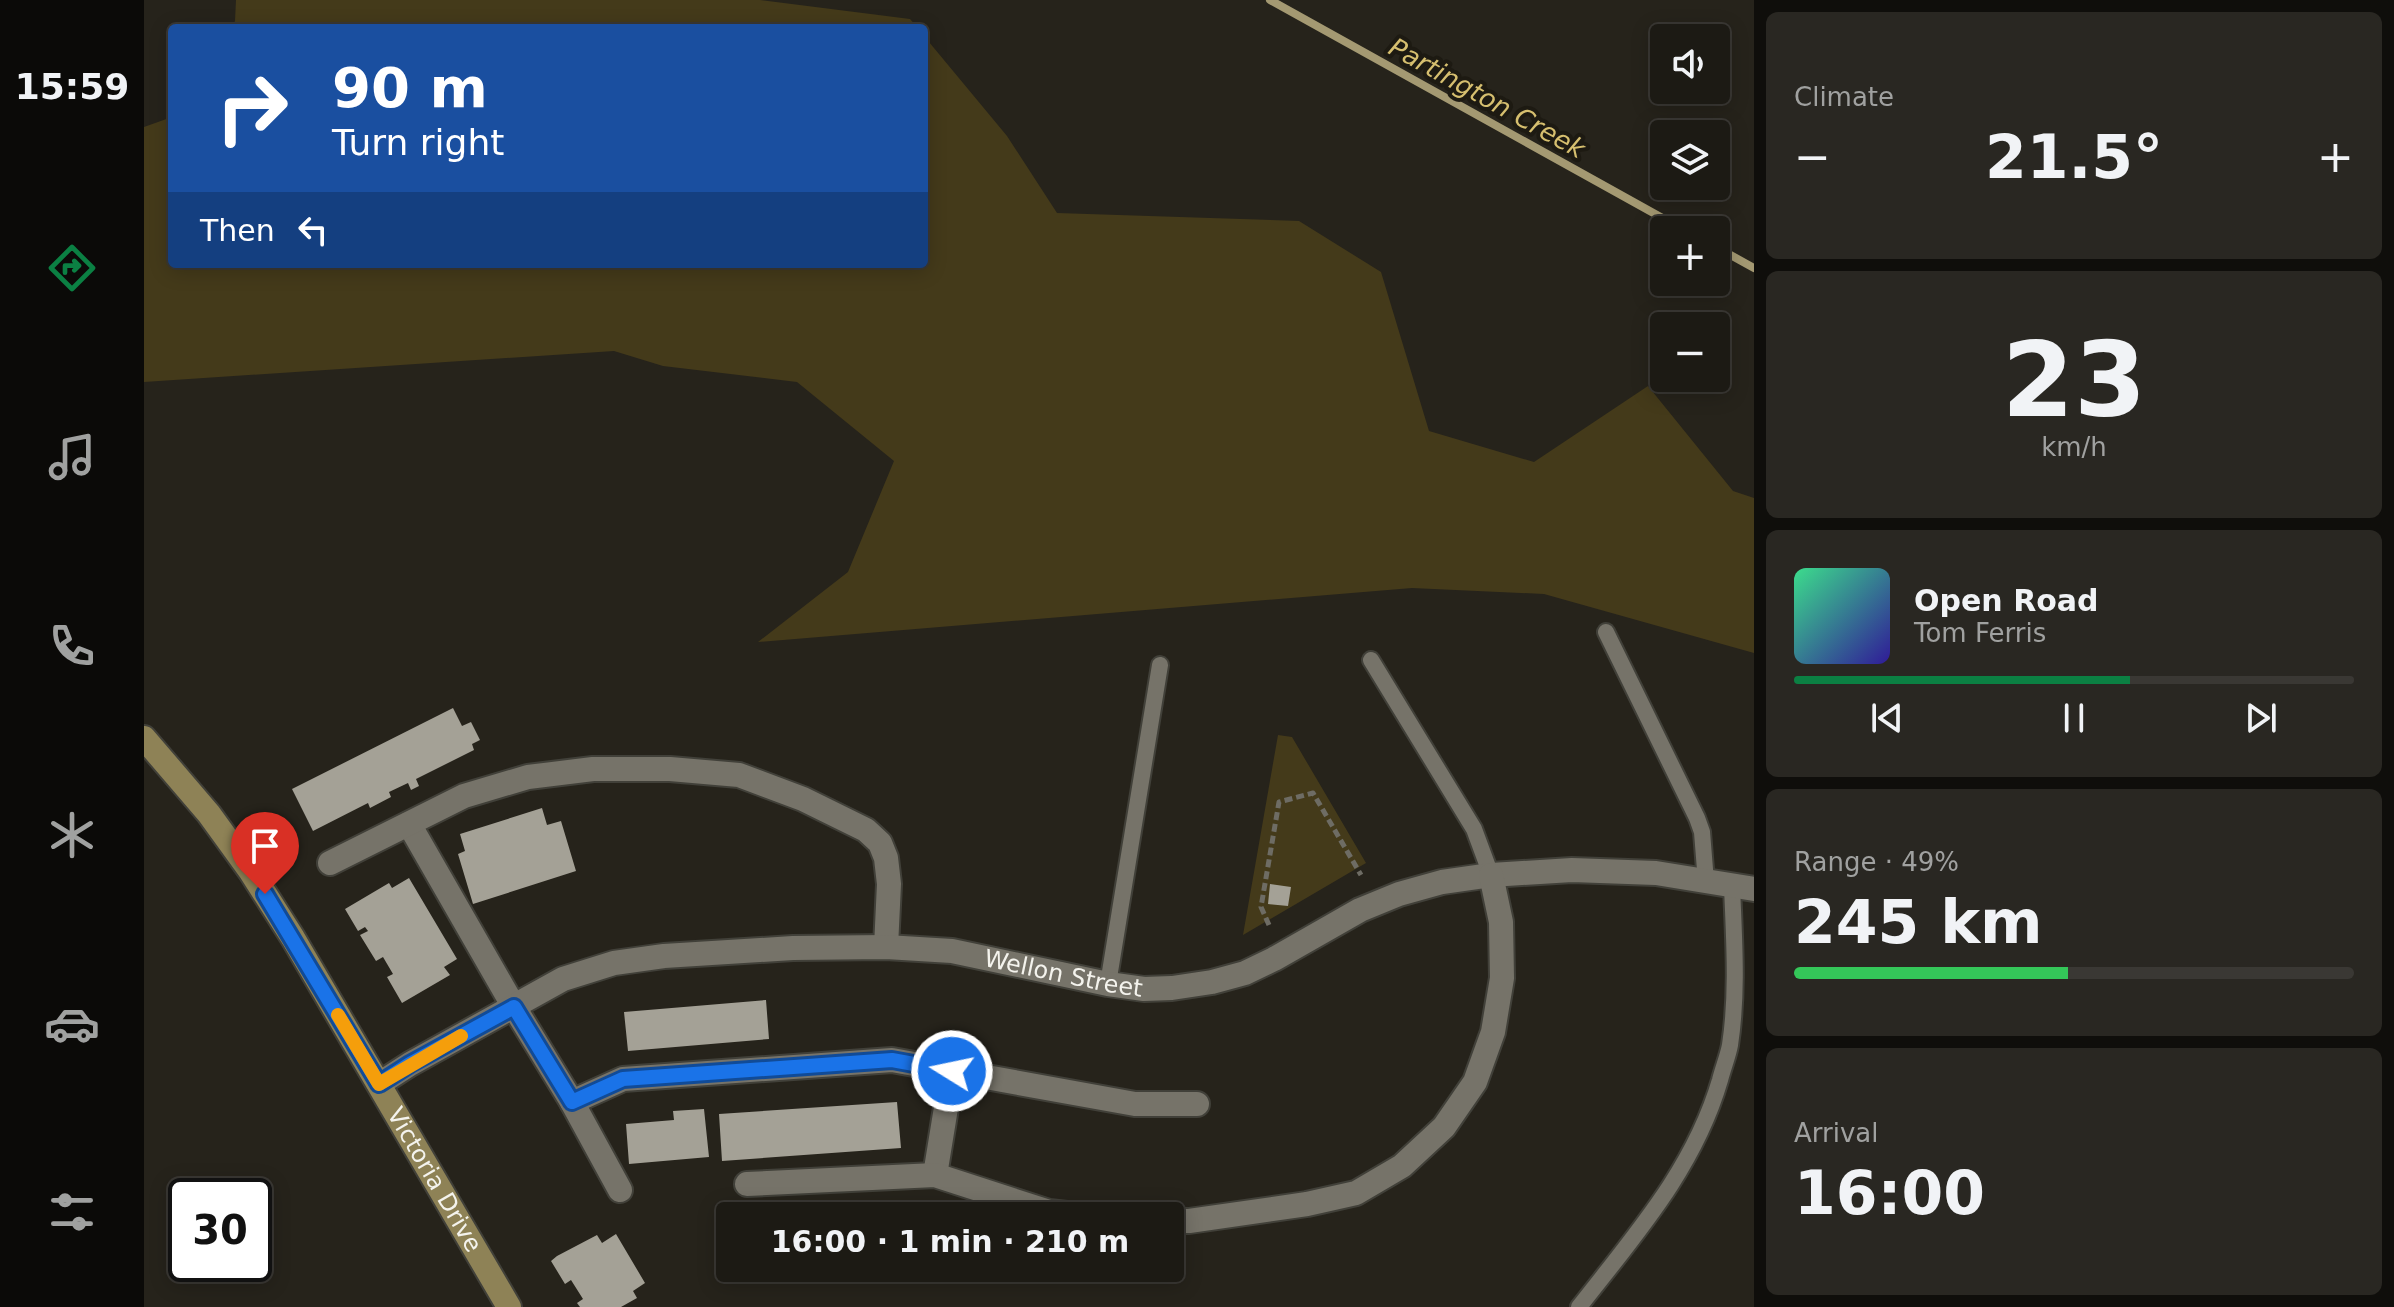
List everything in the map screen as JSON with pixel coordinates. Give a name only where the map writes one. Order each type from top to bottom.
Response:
[{"type":"street","name":"Victoria Drive","points":[[144,738],[209,814],[251,872],[293,938],[509,1307]]},
{"type":"street","points":[[330,863],[464,796],[528,777],[593,769],[670,769],[739,775],[803,799],[866,830],[880,843],[886,858],[889,884],[886,947]]},
{"type":"street","points":[[409,824],[620,1190]]},
{"type":"street","name":"Wellon Street","points":[[379,1084],[563,979],[614,963],[664,956],[793,948],[886,947],[952,951],[1108,984],[1144,989],[1172,988],[1245,973],[1360,910],[1399,894],[1442,882],[1491,875],[1572,870],[1656,873],[1743,888]]},
{"type":"street","points":[[1184,1221],[1307,1204],[1356,1193],[1402,1166],[1444,1127],[1475,1082],[1493,1032],[1502,978],[1501,922],[1491,875]]},
{"type":"street","points":[[572,1102],[623,1079],[892,1060],[1135,1104],[1197,1104]]},
{"type":"street","points":[[935,1175],[952,1071]]},
{"type":"street","points":[[747,1184],[935,1175],[1018,1202]]},
{"type":"lane","points":[[1606,632],[1697,818],[1702,832],[1706,882]]},
{"type":"lane","points":[[1371,660],[1474,829],[1491,875]]},
{"type":"lane","points":[[1108,984],[1160,665]]},
{"type":"lane","points":[[1579,1307],[1666,1195],[1692,1151],[1714,1102],[1729,1046],[1743,888]]},
{"type":"path","points":[[1269,925],[1261,907],[1279,802],[1313,793],[1361,875]]},
{"type":"shaded area","points":[[236,0],[760,0],[910,19],[914,24],[233,24]]},
{"type":"shaded area","points":[[928,41],[1007,136],[1057,213],[1299,221],[1381,272],[1429,431],[1534,462],[1648,386],[1733,491],[1754,498],[1754,653],[1544,594],[1412,588],[758,642],[848,572],[894,461],[797,382],[663,366],[614,351],[144,382],[144,127],[168,118],[168,268],[928,268]]},
{"type":"shaded area","points":[[1278,735],[1292,737],[1366,863],[1243,935]]},
{"type":"building","points":[[453,708],[462,726],[471,722],[480,740],[472,744],[474,750],[416,779],[419,786],[411,790],[408,783],[389,792],[391,797],[370,808],[368,803],[313,831],[292,789]]},
{"type":"building","points":[[542,808],[547,825],[561,821],[576,871],[473,904],[458,854],[465,851],[460,834]]},
{"type":"building","points":[[409,878],[457,959],[444,967],[450,975],[402,1003],[387,977],[393,974],[383,957],[376,961],[360,935],[368,931],[365,927],[358,931],[345,909],[389,883],[392,888]]},
{"type":"building","points":[[1270,884],[1291,887],[1288,906],[1268,904]]},
{"type":"building","points":[[766,1000],[769,1039],[628,1051],[624,1012]]},
{"type":"building","points":[[897,1102],[901,1148],[722,1161],[719,1114]]},
{"type":"building","points":[[704,1109],[709,1157],[629,1164],[626,1124],[674,1120],[673,1111]]},
{"type":"building","points":[[616,1234],[645,1283],[633,1291],[637,1298],[621,1307],[580,1307],[577,1303],[583,1299],[571,1280],[565,1284],[551,1261],[597,1235],[602,1243]]},
{"type":"waterway","name":"Partington Creek","points":[[1270,0],[1659,216]]},
{"type":"waterway","name":"Partington Creek","points":[[1730,255],[1754,268]]},
{"type":"slow traffic","points":[[338,1015],[379,1084],[461,1036]]},
{"type":"route","points":[[265,894],[379,1084],[514,1007],[572,1102],[623,1079],[892,1060],[952,1071]]}]
